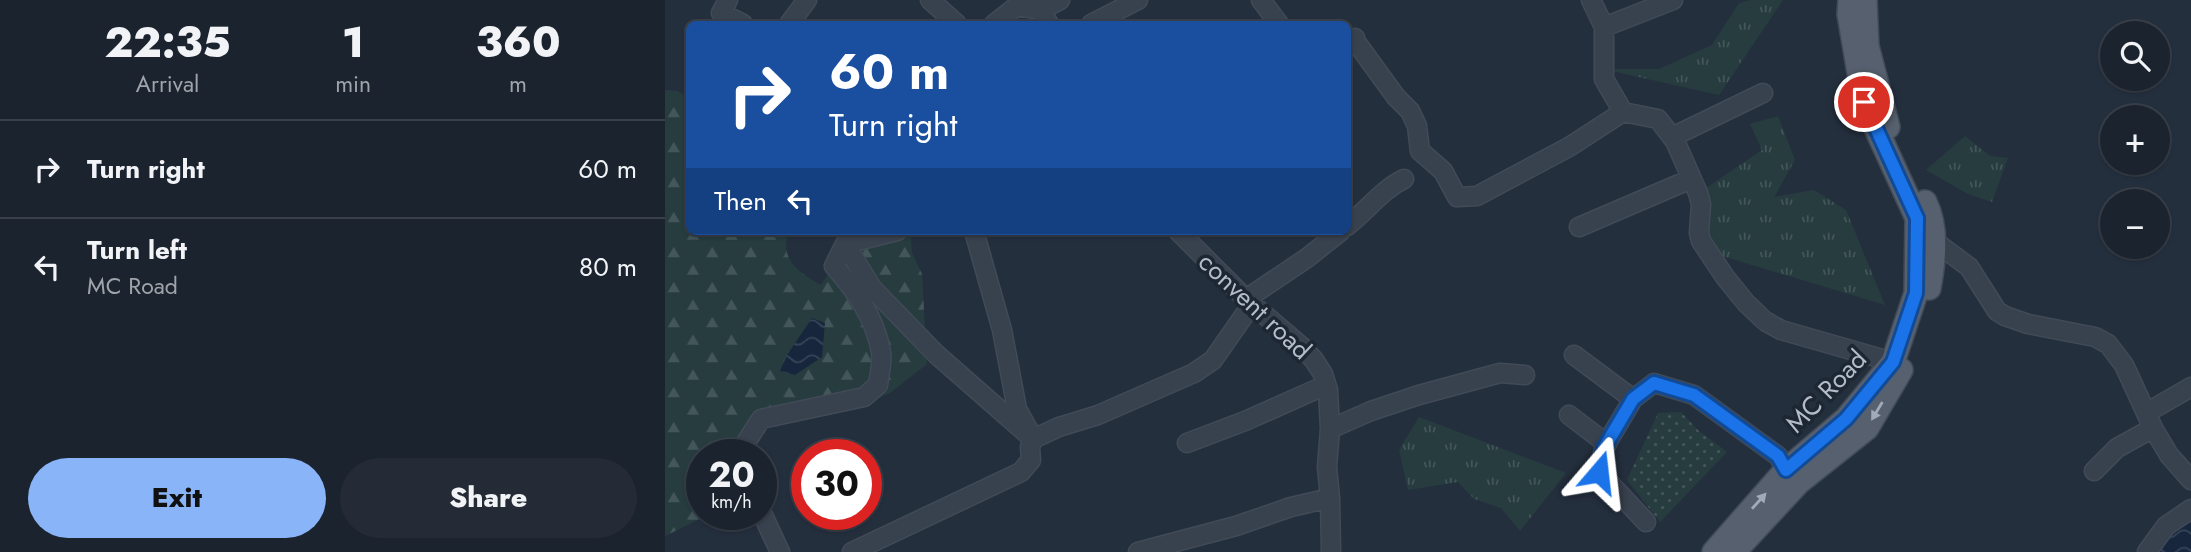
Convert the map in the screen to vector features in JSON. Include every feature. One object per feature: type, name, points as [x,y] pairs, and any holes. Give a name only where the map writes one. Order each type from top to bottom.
[{"type":"main road","name":"MC Road","points":[[1714,552],[1786,470],[1846,419],[1893,362],[1916,293],[1917,218],[1864,102],[1849,15],[1850,0]]},
{"type":"main road","name":"MC Road","points":[[1734,552],[1800,482],[1867,428],[1902,369],[1930,286],[1934,241],[1929,211],[1886,124],[1867,46],[1865,0]]},
{"type":"street","points":[[729,0],[721,13],[737,21]]},
{"type":"street","points":[[791,21],[807,0]]},
{"type":"street","points":[[930,0],[954,21]]},
{"type":"street","points":[[1001,13],[1017,6],[1045,17],[1060,0]]},
{"type":"street","points":[[1096,21],[1138,0]]},
{"type":"street","points":[[1261,0],[1277,21]]},
{"type":"street","points":[[1591,0],[1604,27],[1604,79],[1623,113]]},
{"type":"street","points":[[1604,27],[1673,0]]},
{"type":"street","points":[[1355,38],[1356,43],[1410,111],[1416,126],[1420,151],[1443,171],[1457,197],[1477,196],[1569,147],[1623,113],[1658,119],[1672,137],[1701,204],[1701,241],[1725,277],[1765,321],[1781,330],[1893,362]]},
{"type":"street","points":[[1672,137],[1763,93]]},
{"type":"street","points":[[1351,223],[1386,190],[1404,179]]},
{"type":"street","points":[[1579,227],[1691,179]]},
{"type":"street","points":[[748,439],[761,419],[865,397],[878,385],[882,354],[874,328],[853,288],[834,266],[845,244],[881,235]]},
{"type":"street","points":[[975,235],[1002,330],[1017,409],[1033,439]]},
{"type":"street","name":"convent road","points":[[1182,235],[1314,360],[1323,374],[1330,429],[1327,467],[1331,552]]},
{"type":"street","points":[[852,552],[1021,472],[1031,460],[1030,447],[1033,439],[1059,427],[1098,415],[1194,373],[1213,360],[1249,301],[1336,235]]},
{"type":"street","points":[[1934,241],[1969,267],[1997,311],[2005,316],[2028,324],[2095,337],[2108,344],[2124,365],[2149,421],[2169,455],[2191,480]]},
{"type":"street","points":[[845,244],[872,288],[890,307],[936,354],[1033,439]]},
{"type":"street","points":[[1574,355],[1633,399]]},
{"type":"street","points":[[1330,429],[1371,411],[1419,395],[1500,373],[1525,375]]},
{"type":"street","points":[[1646,522],[1599,472],[1607,444],[1633,399],[1654,383],[1694,395],[1778,456],[1786,470]]},
{"type":"street","points":[[1187,443],[1326,385]]},
{"type":"street","points":[[2094,471],[2117,448],[2191,387]]},
{"type":"street","points":[[1569,415],[1607,444]]},
{"type":"street","points":[[1138,552],[1330,498]]},
{"type":"street","points":[[2147,552],[2166,526],[2191,509]]},
{"type":"street","points":[[770,530],[780,552]]},
{"type":"green space","points":[[1751,0],[1783,0],[1719,95],[1603,69],[1659,69],[1712,45],[1739,3]]},
{"type":"green space","points":[[665,90],[677,91],[686,96],[686,235],[788,235],[787,250],[793,264],[821,285],[838,259],[859,235],[910,235],[912,253],[922,274],[927,364],[890,393],[854,407],[782,421],[740,435],[739,439],[686,439],[686,526],[665,536]]},
{"type":"green space","points":[[1778,116],[1795,160],[1774,197],[1814,190],[1846,210],[1885,305],[1722,256],[1713,240],[1695,232],[1696,195],[1762,150],[1750,124]]},
{"type":"green space","points":[[1965,136],[1990,156],[2008,158],[1992,202],[1968,194],[1926,170]]},
{"type":"green space","points":[[1681,412],[1699,431],[1727,452],[1660,522],[1627,480],[1658,413]]},
{"type":"green space","points":[[1419,417],[1566,473],[1520,531],[1501,508],[1474,499],[1458,482],[1408,490],[1399,450]]},
{"type":"water","points":[[812,318],[825,323],[822,357],[795,375],[780,371],[787,355]]},
{"type":"water","points":[[2187,517],[2191,524],[2191,552],[2140,552]]},
{"type":"route","points":[[1599,472],[1604,448],[1633,399],[1654,383],[1675,387],[1694,395],[1778,456],[1786,470],[1846,419],[1893,362],[1916,293],[1917,218],[1864,102]]}]
